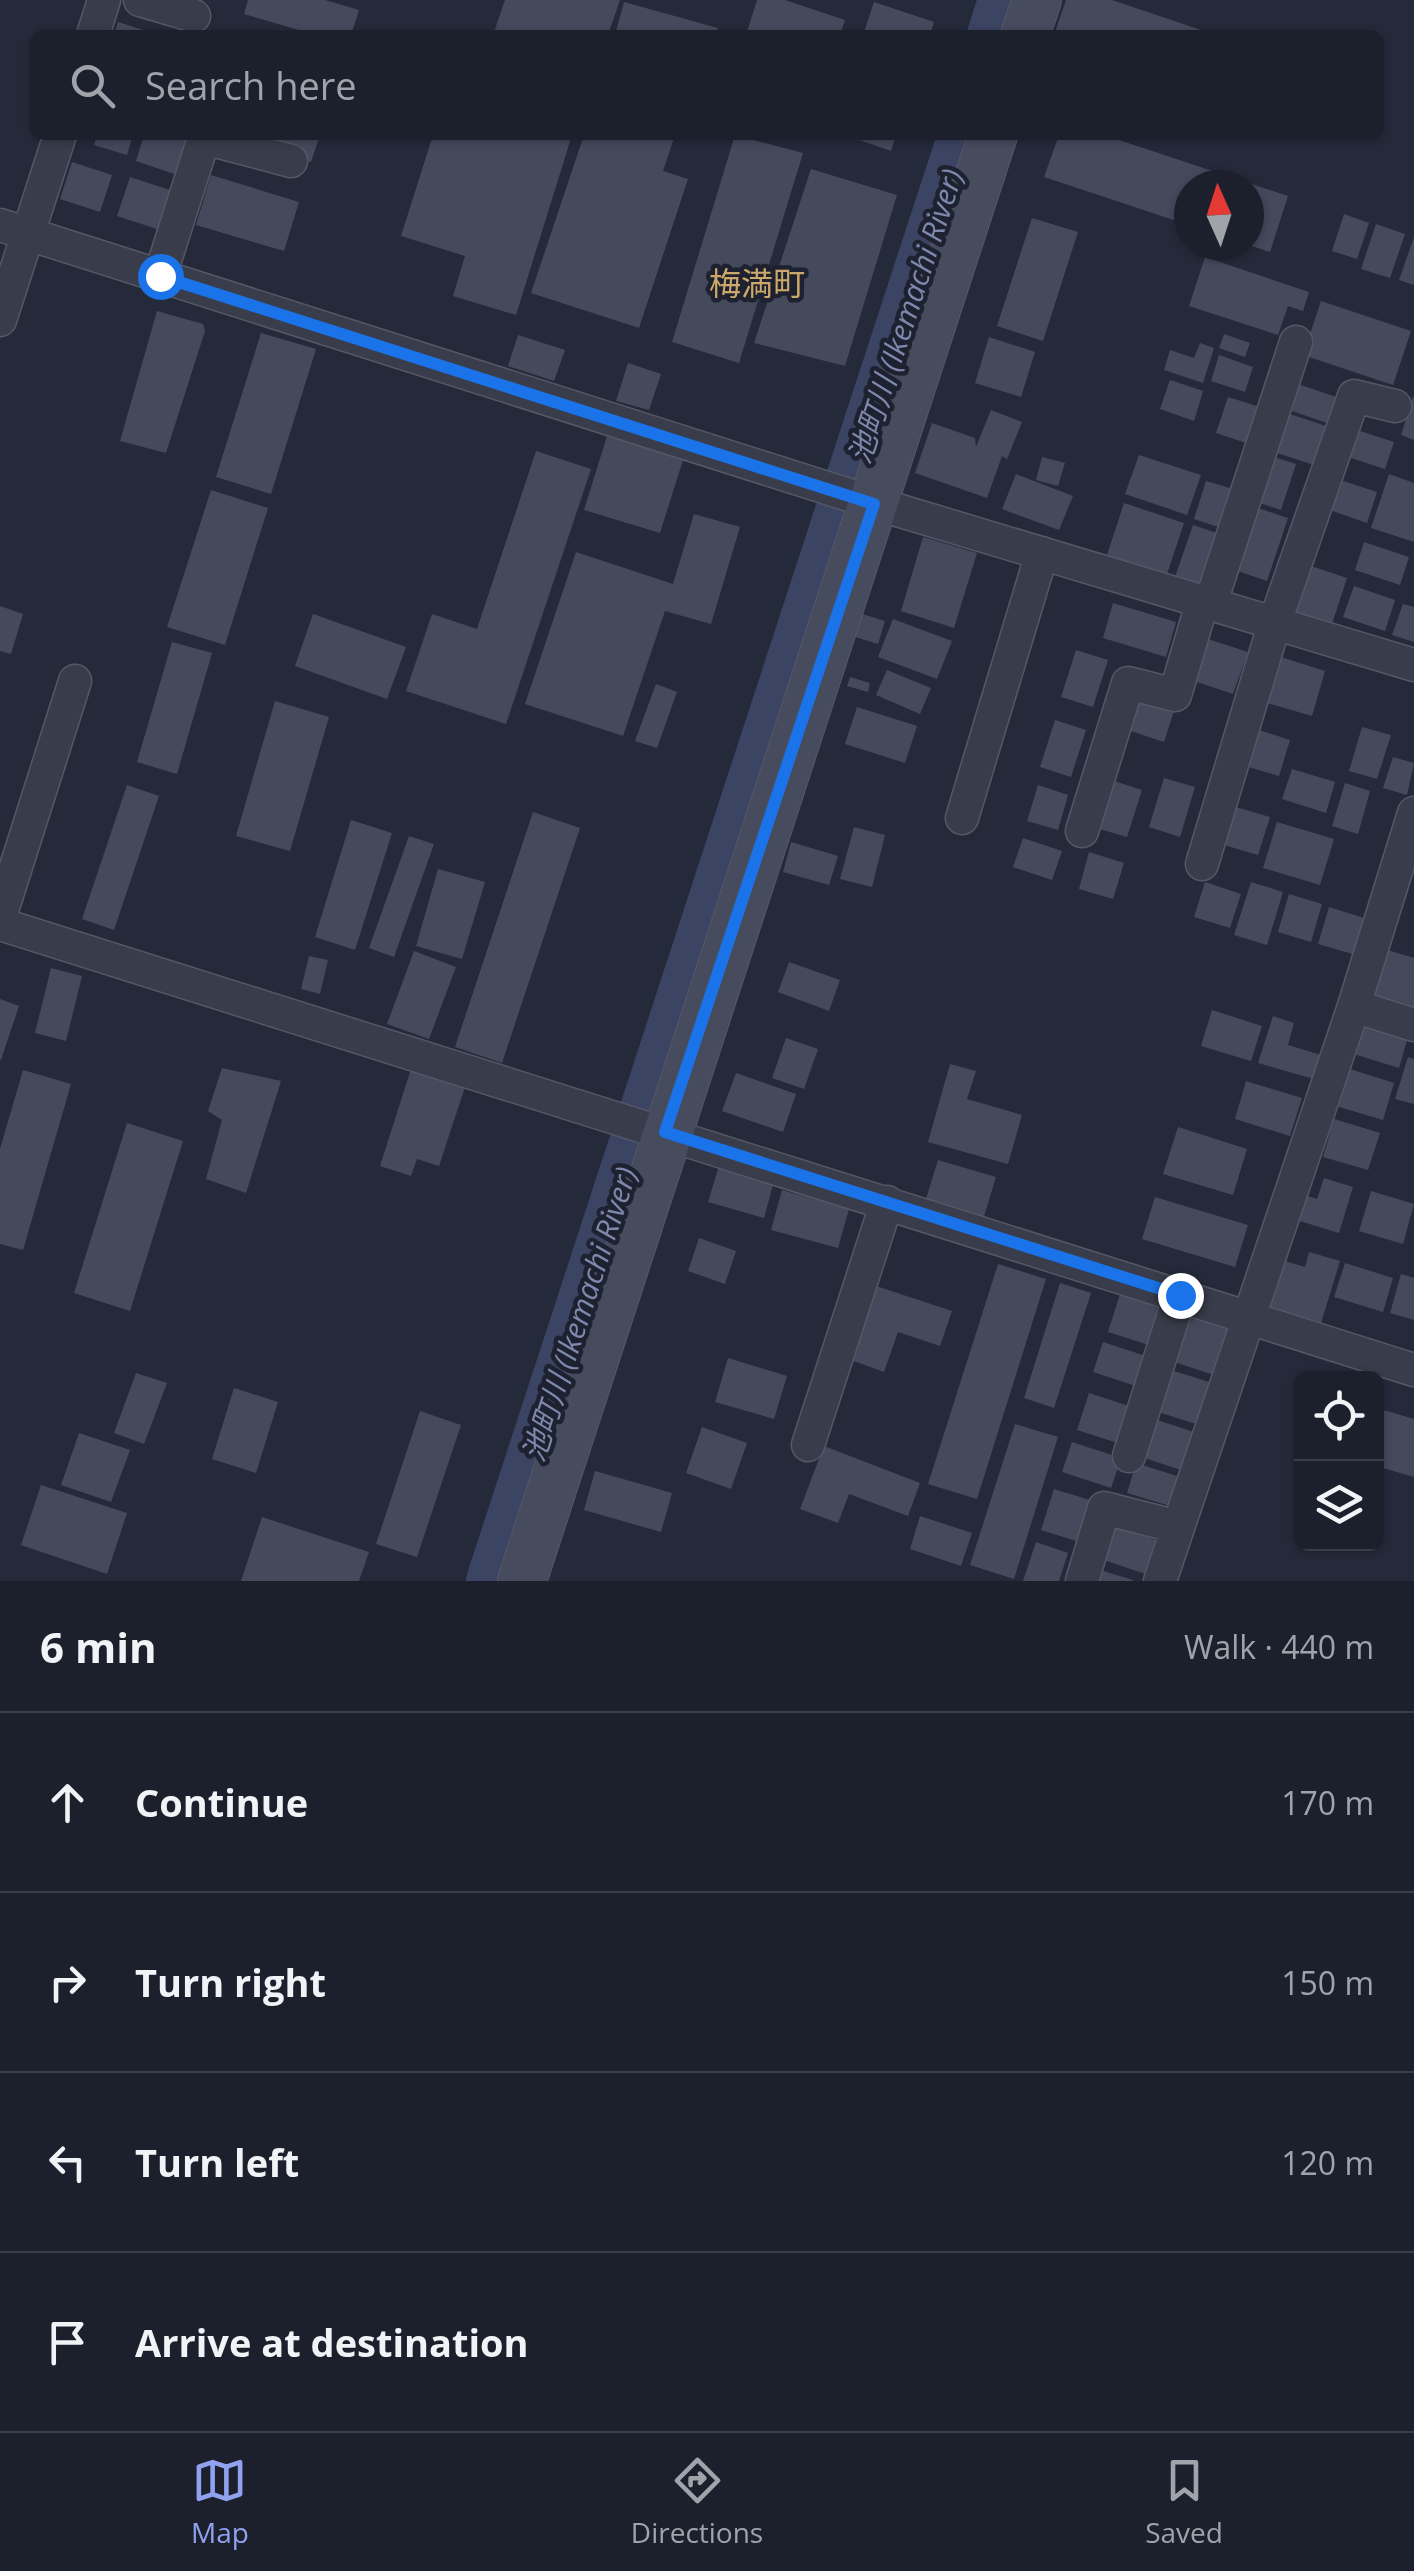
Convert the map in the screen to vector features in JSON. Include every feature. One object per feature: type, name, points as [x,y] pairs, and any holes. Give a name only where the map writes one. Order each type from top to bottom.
[{"type":"street","points":[[95,30],[104,0]]},
{"type":"street","points":[[140,0],[194,16]]},
{"type":"street","points":[[1028,30],[1037,0]]},
{"type":"street","points":[[0,320],[14,230],[58,140]]},
{"type":"street","points":[[160,276],[203,140]]},
{"type":"street","points":[[218,140],[290,161]]},
{"type":"street","points":[[522,1581],[665,1132],[991,140]]},
{"type":"street","points":[[14,230],[874,504],[1414,665]]},
{"type":"street","points":[[1082,831],[1128,683],[1175,695],[1296,342]]},
{"type":"street","points":[[1202,864],[1275,622],[1354,396],[1395,406]]},
{"type":"street","points":[[962,818],[1042,553]]},
{"type":"street","points":[[0,917],[74,681]]},
{"type":"street","points":[[1160,1581],[1354,1006],[1414,813]]},
{"type":"street","points":[[0,924],[1414,1370]]},
{"type":"street","points":[[1354,1006],[1414,1025]]},
{"type":"street","points":[[808,1445],[887,1202]]},
{"type":"street","points":[[1129,1456],[1180,1295]]},
{"type":"street","points":[[1082,1581],[1104,1508],[1178,1527]]},
{"type":"building","points":[[248,0],[325,0],[359,10],[353,30],[299,30],[244,14]]},
{"type":"building","points":[[505,0],[620,0],[610,30],[495,30]]},
{"type":"building","points":[[757,0],[785,0],[845,20],[842,30],[748,30]]},
{"type":"building","points":[[1066,0],[1112,0],[1201,30],[1056,30]]},
{"type":"building","points":[[624,2],[718,28],[717,30],[616,30]]},
{"type":"building","points":[[874,2],[934,22],[932,30],[865,30]]},
{"type":"building","points":[[118,22],[143,30],[116,30]]},
{"type":"building","points":[[96,140],[132,140],[127,155],[94,145]]},
{"type":"building","points":[[142,140],[188,140],[177,175],[136,161]]},
{"type":"building","points":[[243,140],[318,140],[311,162]]},
{"type":"building","points":[[431,140],[570,140],[516,315],[453,296],[465,256],[401,236]]},
{"type":"building","points":[[582,140],[673,140],[663,171],[688,179],[639,328],[531,293]]},
{"type":"building","points":[[733,140],[754,140],[803,153],[739,363],[672,342]]},
{"type":"building","points":[[859,140],[894,140],[891,151]]},
{"type":"building","points":[[1057,140],[1119,140],[1210,170],[1174,170],[1174,220],[1044,177]]},
{"type":"building","points":[[72,162],[112,175],[100,212],[60,199]]},
{"type":"building","points":[[811,169],[897,195],[845,366],[754,343]]},
{"type":"building","points":[[211,175],[299,202],[284,251],[196,225]]},
{"type":"building","points":[[130,177],[170,190],[157,229],[117,216]]},
{"type":"building","points":[[1264,188],[1288,196],[1270,252],[1264,250]]},
{"type":"building","points":[[1344,214],[1369,223],[1357,259],[1332,251]]},
{"type":"building","points":[[1032,218],[1078,232],[1043,341],[997,326]]},
{"type":"building","points":[[1376,224],[1405,234],[1390,278],[1361,269]]},
{"type":"building","points":[[1414,237],[1414,285],[1399,280]]},
{"type":"building","points":[[1204,260],[1309,292],[1303,311],[1288,306],[1278,335],[1189,306]]},
{"type":"building","points":[[1321,301],[1411,331],[1393,385],[1303,355]]},
{"type":"building","points":[[157,311],[203,324],[205,331],[166,453],[120,441]]},
{"type":"building","points":[[261,333],[316,349],[271,494],[216,477]]},
{"type":"building","points":[[1224,334],[1250,343],[1245,357],[1219,348]]},
{"type":"building","points":[[518,335],[565,350],[554,381],[508,366]]},
{"type":"building","points":[[989,337],[1035,352],[1021,397],[975,383]]},
{"type":"building","points":[[1200,343],[1214,348],[1203,383],[1164,370],[1170,350],[1194,358]]},
{"type":"building","points":[[1219,355],[1253,367],[1245,392],[1211,381]]},
{"type":"building","points":[[628,363],[661,374],[649,410],[616,401]]},
{"type":"building","points":[[1170,380],[1203,391],[1194,421],[1160,409]]},
{"type":"building","points":[[1292,382],[1339,398],[1330,424],[1283,408]]},
{"type":"building","points":[[1228,397],[1257,406],[1246,443],[1216,433]]},
{"type":"building","points":[[1414,397],[1414,440],[1401,435]]},
{"type":"building","points":[[991,410],[1022,422],[1007,459],[1002,456],[987,498],[915,473],[932,423],[975,438],[976,447]]},
{"type":"building","points":[[1281,411],[1326,426],[1314,465],[1268,450]]},
{"type":"building","points":[[1354,429],[1394,442],[1385,469],[1345,456]]},
{"type":"building","points":[[608,433],[684,457],[660,533],[584,510]]},
{"type":"building","points":[[536,451],[591,469],[506,724],[406,691],[432,614],[477,629]]},
{"type":"building","points":[[1139,455],[1201,475],[1187,515],[1125,494]]},
{"type":"building","points":[[1268,455],[1296,464],[1281,510],[1253,501]]},
{"type":"building","points":[[1042,457],[1065,463],[1058,486],[1036,480]]},
{"type":"building","points":[[1016,474],[1073,496],[1059,530],[1002,509]]},
{"type":"building","points":[[1389,474],[1414,483],[1414,542],[1371,528]]},
{"type":"building","points":[[1337,479],[1377,492],[1367,523],[1327,509]]},
{"type":"building","points":[[1206,481],[1240,491],[1227,530],[1194,519]]},
{"type":"building","points":[[211,490],[268,508],[225,645],[167,627]]},
{"type":"building","points":[[1124,503],[1184,523],[1167,574],[1107,555]]},
{"type":"building","points":[[1249,505],[1288,518],[1267,581],[1229,568]]},
{"type":"building","points":[[694,514],[740,527],[711,624],[665,611],[623,736],[525,704],[576,552],[673,584]]},
{"type":"building","points":[[1193,525],[1223,535],[1206,587],[1175,577]]},
{"type":"building","points":[[923,537],[977,553],[954,628],[901,611]]},
{"type":"building","points":[[1364,542],[1409,557],[1400,585],[1355,570]]},
{"type":"building","points":[[1311,566],[1347,578],[1330,630],[1294,617]]},
{"type":"building","points":[[1354,586],[1395,600],[1385,631],[1343,617]]},
{"type":"building","points":[[1113,603],[1176,622],[1166,657],[1103,638]]},
{"type":"building","points":[[1403,604],[1414,607],[1414,642],[1392,635]]},
{"type":"building","points":[[0,606],[23,614],[11,654],[0,651]]},
{"type":"building","points":[[859,613],[885,621],[878,644],[852,636]]},
{"type":"building","points":[[313,614],[406,647],[387,699],[295,666]]},
{"type":"building","points":[[893,619],[952,641],[937,679],[878,657]]},
{"type":"building","points":[[1208,639],[1248,652],[1233,694],[1194,681]]},
{"type":"building","points":[[172,642],[212,653],[177,774],[137,762]]},
{"type":"building","points":[[1076,650],[1108,660],[1093,707],[1061,697]]},
{"type":"building","points":[[1281,657],[1325,671],[1312,716],[1267,703]]},
{"type":"building","points":[[887,670],[931,688],[920,714],[876,695]]},
{"type":"building","points":[[850,677],[870,683],[868,692],[847,686]]},
{"type":"building","points":[[656,684],[677,692],[657,748],[635,741]]},
{"type":"building","points":[[1139,696],[1175,708],[1164,742],[1128,730]]},
{"type":"building","points":[[275,701],[329,717],[290,851],[236,836]]},
{"type":"building","points":[[857,707],[917,726],[905,763],[845,744]]},
{"type":"building","points":[[1055,720],[1086,730],[1071,777],[1040,767]]},
{"type":"building","points":[[1362,727],[1391,735],[1377,779],[1349,771]]},
{"type":"building","points":[[1253,728],[1290,740],[1279,776],[1242,765]]},
{"type":"building","points":[[1393,757],[1414,763],[1407,795],[1383,788]]},
{"type":"building","points":[[1292,769],[1335,782],[1326,813],[1282,799]]},
{"type":"building","points":[[1164,778],[1195,787],[1180,837],[1149,827]]},
{"type":"building","points":[[1111,780],[1142,790],[1127,837],[1096,828]]},
{"type":"building","points":[[1345,783],[1370,791],[1358,834],[1332,826]]},
{"type":"building","points":[[127,785],[159,796],[114,930],[82,919]]},
{"type":"building","points":[[1038,785],[1068,795],[1058,830],[1027,821]]},
{"type":"building","points":[[1236,807],[1270,817],[1258,855],[1224,845]]},
{"type":"building","points":[[533,812],[580,828],[502,1063],[455,1047]]},
{"type":"building","points":[[351,820],[392,833],[355,950],[315,937]]},
{"type":"building","points":[[1277,822],[1334,839],[1320,885],[1263,868]]},
{"type":"building","points":[[854,827],[885,835],[872,887],[840,879]]},
{"type":"building","points":[[409,836],[434,844],[394,957],[369,948]]},
{"type":"building","points":[[1023,838],[1062,851],[1052,880],[1013,867]]},
{"type":"building","points":[[791,842],[838,856],[829,885],[783,872]]},
{"type":"building","points":[[1089,852],[1124,863],[1113,899],[1079,889]]},
{"type":"building","points":[[438,869],[485,882],[462,959],[416,946]]},
{"type":"building","points":[[1205,882],[1241,894],[1230,928],[1194,917]]},
{"type":"building","points":[[1251,882],[1283,892],[1267,945],[1234,935]]},
{"type":"building","points":[[1289,894],[1322,904],[1311,942],[1278,932]]},
{"type":"building","points":[[1329,907],[1367,919],[1356,955],[1318,944]]},
{"type":"building","points":[[1381,948],[1414,958],[1414,1007],[1368,993]]},
{"type":"building","points":[[414,951],[456,967],[429,1039],[387,1024]]},
{"type":"building","points":[[309,956],[328,960],[320,994],[301,989]]},
{"type":"building","points":[[789,962],[840,980],[829,1011],[778,992]]},
{"type":"building","points":[[51,968],[82,976],[66,1041],[35,1033]]},
{"type":"building","points":[[0,999],[19,1006],[1,1060],[0,1060]]},
{"type":"building","points":[[1212,1010],[1262,1026],[1251,1061],[1201,1046]]},
{"type":"building","points":[[1273,1016],[1294,1023],[1288,1045],[1321,1055],[1314,1079],[1258,1063]]},
{"type":"building","points":[[1355,1017],[1409,1033],[1399,1068],[1344,1051]]},
{"type":"building","points":[[786,1038],[818,1049],[804,1089],[772,1078]]},
{"type":"building","points":[[1408,1057],[1414,1059],[1414,1104],[1395,1099]]},
{"type":"building","points":[[950,1064],[976,1071],[967,1099],[1022,1115],[1008,1164],[928,1142]]},
{"type":"building","points":[[222,1068],[281,1081],[246,1193],[206,1179],[222,1120],[208,1111]]},
{"type":"building","points":[[1347,1068],[1394,1083],[1383,1120],[1336,1106]]},
{"type":"building","points":[[411,1069],[465,1087],[439,1166],[417,1159],[411,1176],[380,1166]]},
{"type":"building","points":[[23,1070],[71,1084],[23,1250],[0,1244],[0,1149]]},
{"type":"building","points":[[736,1073],[796,1094],[783,1132],[722,1111]]},
{"type":"building","points":[[1246,1081],[1302,1098],[1290,1136],[1235,1119]]},
{"type":"building","points":[[1334,1119],[1380,1133],[1368,1170],[1323,1157]]},
{"type":"building","points":[[127,1123],[183,1141],[130,1311],[74,1293]]},
{"type":"building","points":[[1178,1127],[1247,1149],[1233,1195],[1163,1174]]},
{"type":"building","points":[[938,1160],[996,1177],[983,1220],[925,1202]]},
{"type":"building","points":[[719,1166],[774,1181],[764,1218],[708,1202]]},
{"type":"building","points":[[1324,1178],[1353,1187],[1339,1233],[1293,1219],[1301,1194],[1317,1199]]},
{"type":"building","points":[[782,1190],[849,1209],[838,1248],[771,1230]]},
{"type":"building","points":[[1371,1191],[1414,1204],[1403,1244],[1359,1231]]},
{"type":"building","points":[[1155,1197],[1248,1225],[1235,1267],[1142,1239]]},
{"type":"building","points":[[699,1238],[736,1251],[725,1284],[688,1271]]},
{"type":"building","points":[[1309,1252],[1340,1261],[1321,1323],[1261,1305],[1275,1258],[1305,1267]]},
{"type":"building","points":[[1345,1263],[1393,1278],[1383,1312],[1334,1297]]},
{"type":"building","points":[[998,1264],[1046,1279],[977,1499],[928,1484]]},
{"type":"building","points":[[1401,1274],[1414,1278],[1414,1320],[1390,1313]]},
{"type":"building","points":[[1060,1283],[1091,1293],[1054,1408],[1024,1398]]},
{"type":"building","points":[[876,1286],[952,1311],[940,1346],[898,1332],[884,1372],[851,1360]]},
{"type":"building","points":[[1121,1291],[1166,1306],[1152,1346],[1108,1332]]},
{"type":"building","points":[[1186,1314],[1229,1328],[1214,1375],[1171,1361]]},
{"type":"building","points":[[1103,1342],[1149,1357],[1139,1387],[1093,1372]]},
{"type":"building","points":[[728,1358],[787,1376],[774,1419],[715,1402]]},
{"type":"building","points":[[1168,1369],[1209,1382],[1196,1424],[1155,1411]]},
{"type":"building","points":[[136,1373],[167,1383],[144,1444],[114,1433]]},
{"type":"building","points":[[234,1388],[278,1402],[256,1473],[212,1459]]},
{"type":"building","points":[[1089,1393],[1135,1408],[1124,1445],[1077,1430]]},
{"type":"building","points":[[1384,1410],[1414,1419],[1414,1477],[1384,1468]]},
{"type":"building","points":[[420,1411],[461,1425],[417,1557],[376,1544]]},
{"type":"building","points":[[1151,1418],[1194,1432],[1181,1470],[1138,1456]]},
{"type":"building","points":[[1015,1424],[1058,1437],[1014,1579],[970,1565]]},
{"type":"building","points":[[702,1427],[747,1443],[731,1489],[686,1473]]},
{"type":"building","points":[[79,1433],[130,1450],[111,1502],[61,1485]]},
{"type":"building","points":[[1072,1442],[1121,1458],[1111,1488],[1062,1472]]},
{"type":"building","points":[[824,1446],[920,1483],[908,1516],[849,1494],[838,1523],[800,1509]]},
{"type":"building","points":[[1136,1463],[1180,1477],[1170,1506],[1127,1493]]},
{"type":"building","points":[[595,1471],[672,1493],[661,1532],[584,1510]]},
{"type":"building","points":[[41,1485],[127,1513],[107,1574],[21,1545]]},
{"type":"building","points":[[1054,1489],[1090,1500],[1076,1541],[1041,1530]]},
{"type":"building","points":[[920,1516],[972,1533],[961,1566],[910,1549]]},
{"type":"building","points":[[262,1517],[369,1552],[359,1581],[241,1581]]},
{"type":"building","points":[[1112,1526],[1159,1541],[1148,1575],[1101,1559]]},
{"type":"building","points":[[1036,1542],[1068,1553],[1059,1581],[1023,1581]]},
{"type":"building","points":[[1100,1570],[1133,1580],[1133,1581],[1096,1581]]},
{"type":"waterway","name":"池町川 (Ikemachi River)","points":[[995,30],[1004,0]]},
{"type":"waterway","name":"池町川 (Ikemachi River)","points":[[492,1581],[962,140]]},
{"type":"district","name":"梅満町","points":[[757,282]]},
{"type":"route","points":[[160,276],[874,504],[665,1132],[1180,1295]]}]
